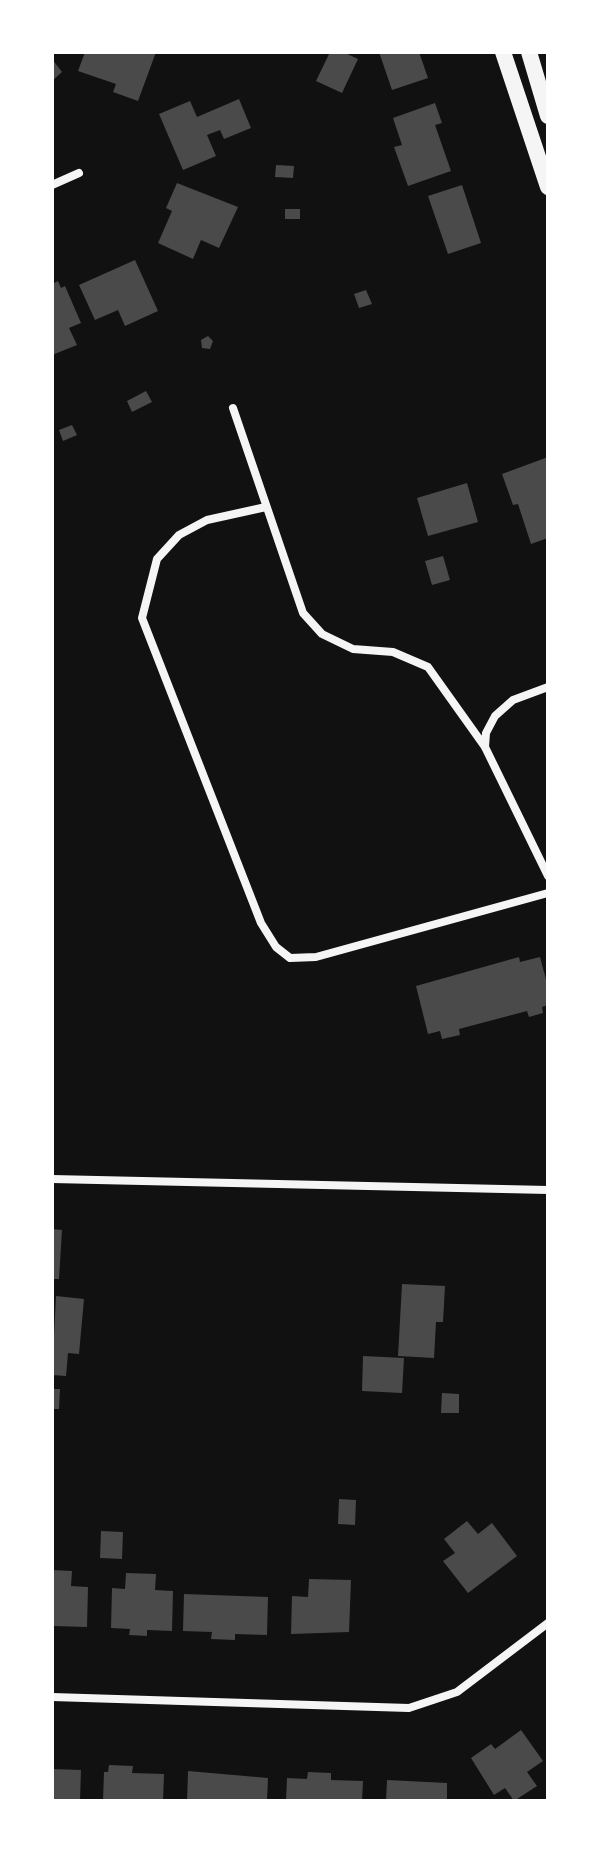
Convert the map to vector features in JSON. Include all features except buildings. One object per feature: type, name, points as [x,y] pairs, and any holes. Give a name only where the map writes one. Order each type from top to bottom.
[{"type":"main road","points":[[503,52],[548,187]]},
{"type":"main road","points":[[529,52],[548,116]]},
{"type":"street","points":[[52,185],[79,173]]},
{"type":"street","points":[[233,408],[303,613],[322,634],[353,649],[393,652],[428,667],[485,747],[548,876]]},
{"type":"street","points":[[266,507],[207,520],[179,535],[157,559],[142,618],[261,923],[276,947],[290,958],[316,957],[548,893]]},
{"type":"street","points":[[485,747],[486,733],[495,716],[513,700],[548,687]]},
{"type":"street","points":[[52,1179],[548,1190]]},
{"type":"street","points":[[52,1697],[409,1708],[457,1692],[548,1623]]}]
